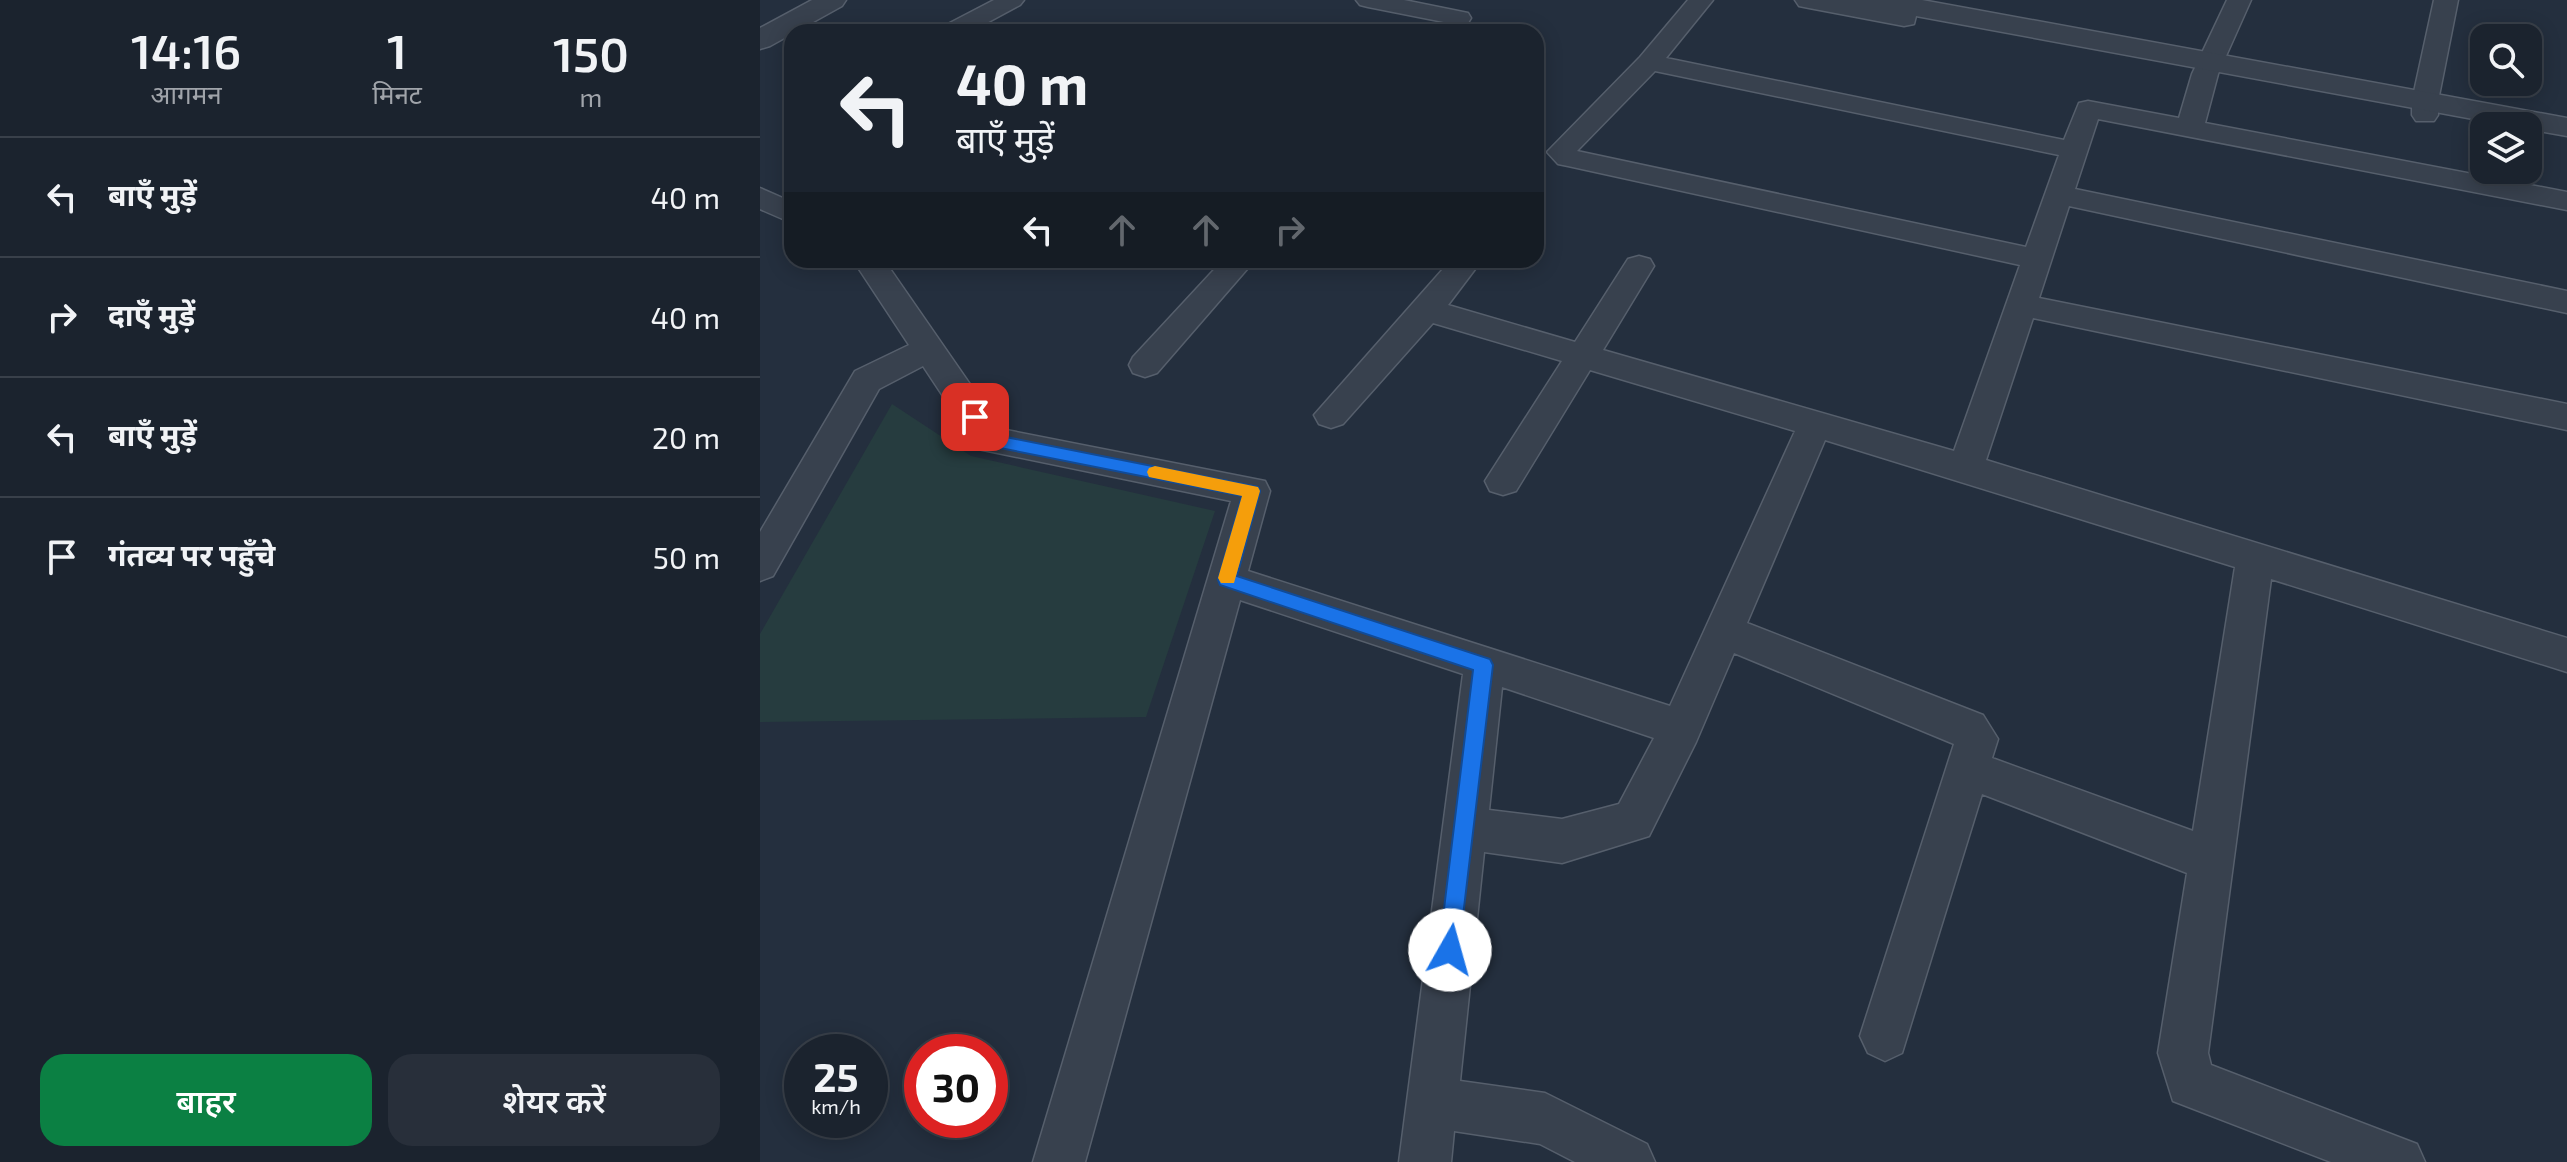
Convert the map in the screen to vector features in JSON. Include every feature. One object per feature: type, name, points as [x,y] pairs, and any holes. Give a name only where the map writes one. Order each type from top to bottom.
[{"type":"street","points":[[760,16],[790,0]]},
{"type":"street","points":[[789,24],[832,0]]},
{"type":"street","points":[[969,24],[1012,0]]},
{"type":"street","points":[[1368,0],[1450,24]]},
{"type":"street","points":[[1454,24],[1476,0]]},
{"type":"street","points":[[1701,0],[1649,62],[1561,152],[1568,158],[2037,259]]},
{"type":"street","points":[[1809,0],[1897,5],[2425,108],[2567,127]]},
{"type":"street","points":[[2190,128],[2208,68],[2239,0]]},
{"type":"street","points":[[2425,108],[2446,0]]},
{"type":"street","points":[[760,40],[784,27]]},
{"type":"street","points":[[1649,62],[2074,150]]},
{"type":"street","points":[[2425,108],[2470,122]]},
{"type":"street","points":[[1966,468],[2088,109],[2567,201]]},
{"type":"street","points":[[2542,137],[2567,142]]},
{"type":"street","points":[[2059,195],[2567,302]]},
{"type":"street","points":[[760,197],[784,210]]},
{"type":"street","points":[[1503,481],[1639,266]]},
{"type":"street","points":[[873,268],[990,440],[1252,491],[1059,1162]]},
{"type":"street","points":[[1145,365],[1233,268]]},
{"type":"street","points":[[1331,415],[1427,310],[1461,268]]},
{"type":"street","points":[[2022,305],[2567,417]]},
{"type":"street","points":[[1427,310],[1966,468],[2567,655]]},
{"type":"street","points":[[760,565],[867,380],[929,349]]},
{"type":"street","points":[[1464,828],[1562,841],[1633,821],[1681,728],[1815,424]]},
{"type":"street","points":[[2255,558],[2183,1053],[2191,1083],[2399,1162]]},
{"type":"street","points":[[1227,580],[1681,728]]},
{"type":"street","points":[[1723,631],[1968,729],[1977,739],[1885,1036]]},
{"type":"street","points":[[1425,1162],[1484,665]]},
{"type":"street","points":[[1969,769],[2211,860]]},
{"type":"street","points":[[1432,1102],[1545,1119],[1629,1162]]},
{"type":"green space","points":[[892,404],[971,456],[1215,511],[1146,717],[760,722],[760,634]]},
{"type":"slow traffic","points":[[1155,472],[1252,491],[1227,578]]},
{"type":"route","points":[[975,417],[990,440],[1252,491],[1227,580],[1484,665],[1450,950]]}]
